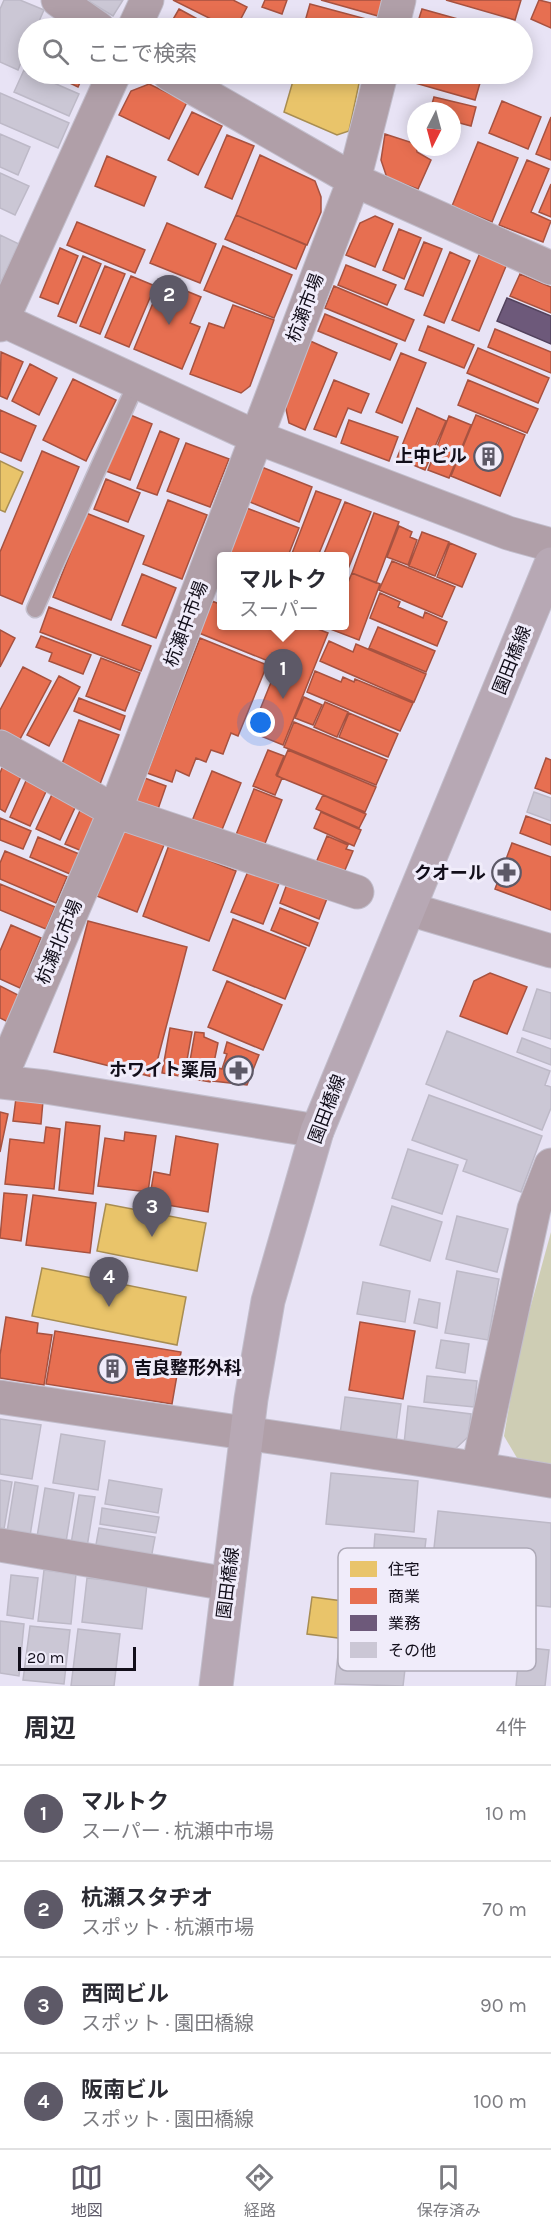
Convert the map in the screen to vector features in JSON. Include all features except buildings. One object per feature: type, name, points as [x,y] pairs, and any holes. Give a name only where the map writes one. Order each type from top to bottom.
[{"type":"street","points":[[58,0],[84,18]]},
{"type":"street","points":[[139,18],[147,0]]},
{"type":"street","points":[[394,18],[399,0]]},
{"type":"street","points":[[109,84],[1,321],[256,437],[508,533],[551,545]]},
{"type":"street","points":[[187,84],[354,180],[551,268]]},
{"type":"street","name":"杭瀬市場","points":[[256,437],[354,180],[378,84]]},
{"type":"street","name":"杭瀬中市場","points":[[115,811],[256,437]]},
{"type":"street","name":"園田橋線","points":[[216,1686],[247,1434],[268,1301],[317,1131],[551,564]]},
{"type":"street","points":[[0,747],[115,811],[357,892]]},
{"type":"street","name":"杭瀬北市場","points":[[0,1071],[7,1063],[115,811]]},
{"type":"street","points":[[410,909],[551,951]]},
{"type":"street","points":[[0,1082],[45,1087],[317,1131]]},
{"type":"street","points":[[478,1468],[534,1209],[551,1165]]},
{"type":"street","points":[[0,1397],[478,1468],[551,1481]]},
{"type":"street","points":[[0,1545],[228,1584]]},
{"type":"lane","points":[[35,609],[136,382]]},
{"type":"green space","points":[[551,1232],[551,1464],[517,1458],[504,1436],[519,1349]]},
{"type":"place","name":"杭瀬スタヂオ","points":[[169,325]]},
{"type":"place","name":"上中ビル","points":[[488,456]]},
{"type":"place","name":"マルトク","points":[[283,699]]},
{"type":"place","name":"クオール","points":[[507,873]]},
{"type":"place","name":"ホワイト薬局","points":[[238,1070]]},
{"type":"place","name":"西岡ビル","points":[[152,1237]]},
{"type":"place","name":"阪南ビル","points":[[109,1307]]},
{"type":"place","name":"吉良整形外科","points":[[113,1368]]}]
